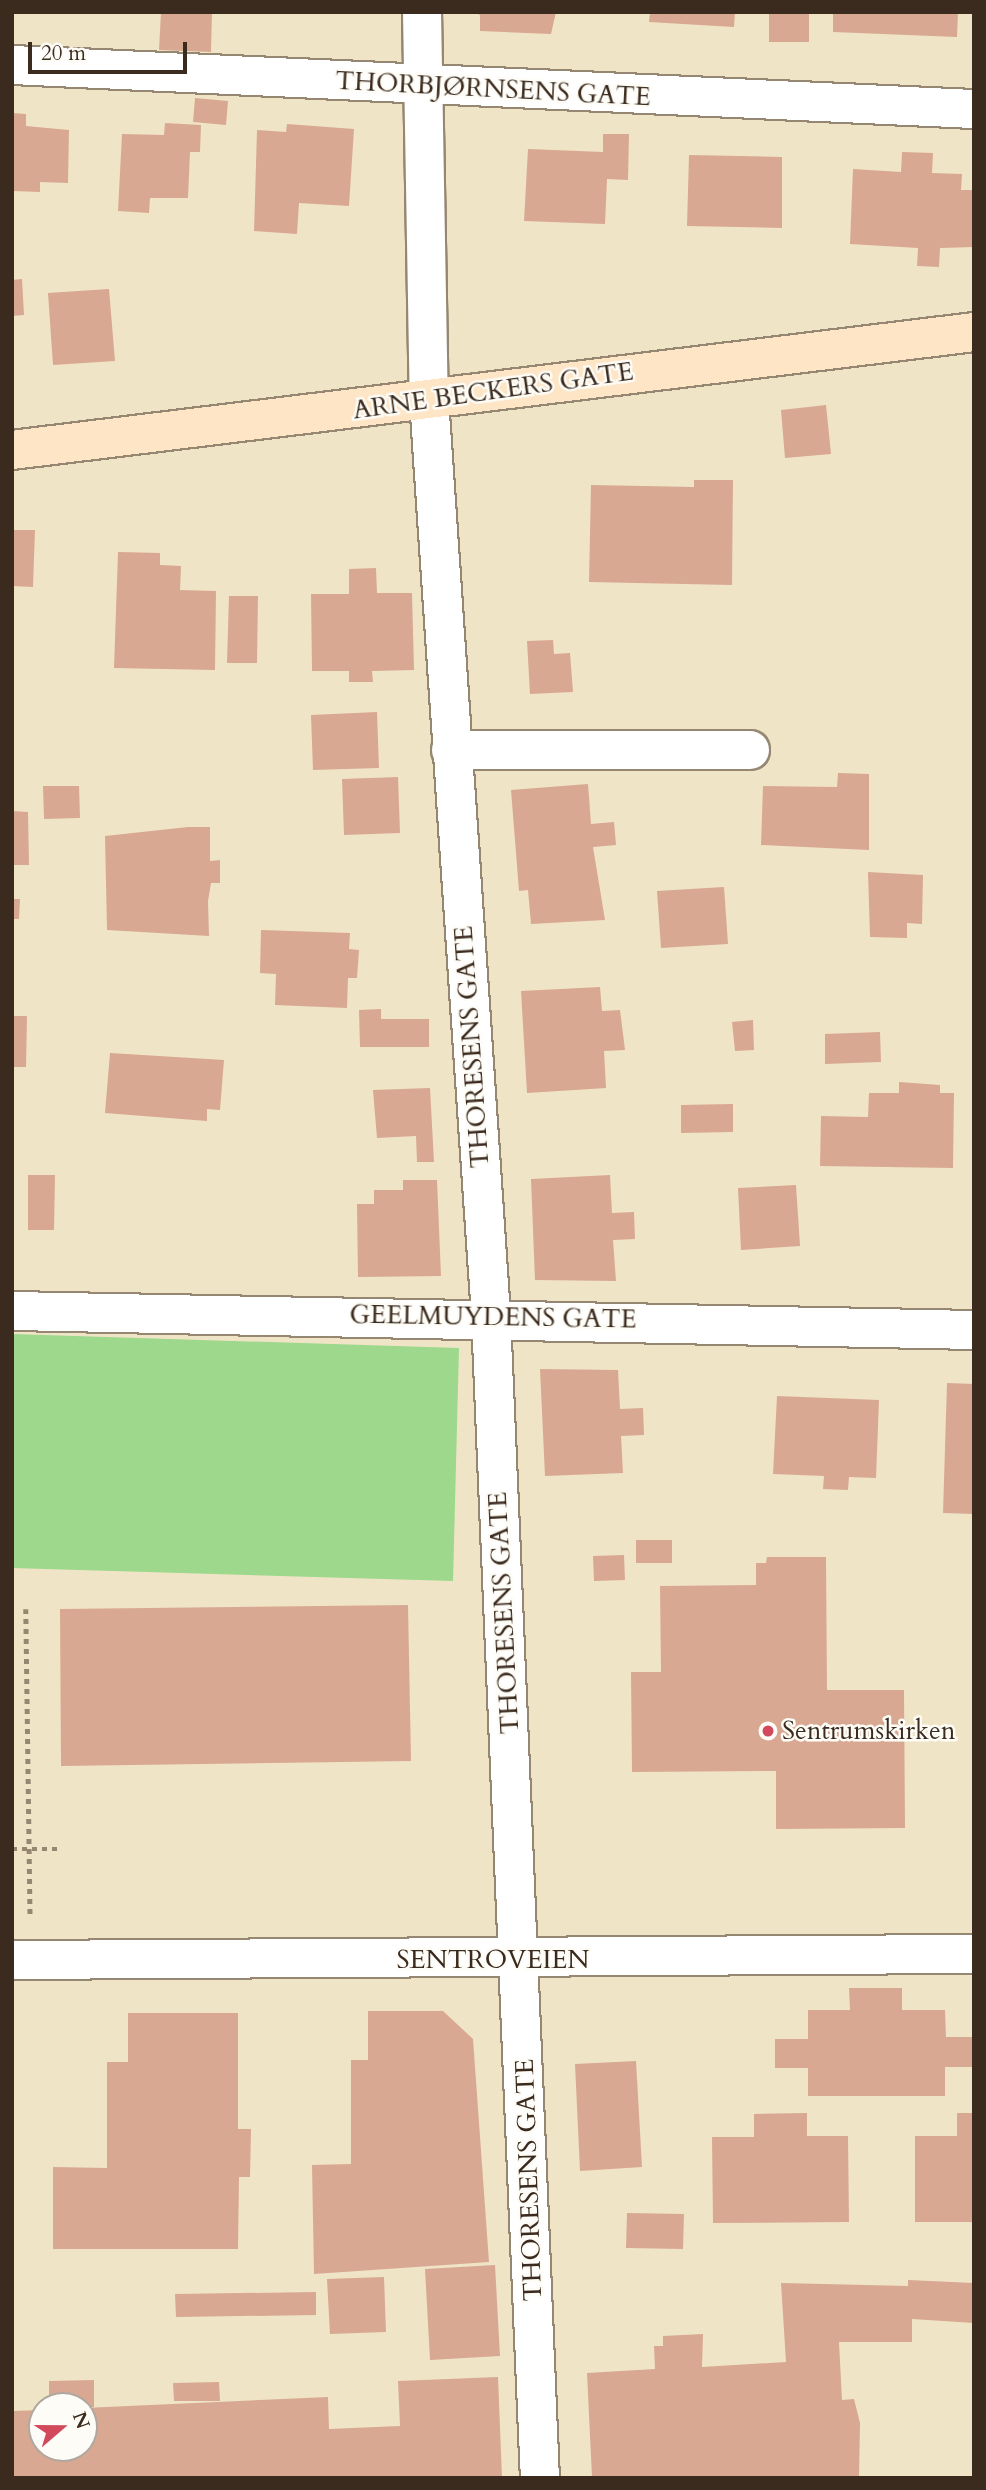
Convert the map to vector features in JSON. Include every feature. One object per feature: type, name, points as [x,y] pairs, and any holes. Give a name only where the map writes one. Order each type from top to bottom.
[{"type":"main road","name":"ARNE BECKERS GATE","points":[[12,450],[974,332]]},
{"type":"street","name":"THORESENS GATE","points":[[422,12],[429,399],[491,1316],[540,2478]]},
{"type":"street","name":"THORBJØRNSENS GATE","points":[[12,65],[424,87],[974,109]]},
{"type":"street","points":[[452,750],[750,750]]},
{"type":"street","name":"GEELMUYDENS GATE","points":[[12,1311],[491,1316],[974,1330]]},
{"type":"street","name":"SENTROVEIEN","points":[[21,1960],[520,1961],[974,1954]]},
{"type":"path","points":[[21,1960],[29,1849],[26,1609]]},
{"type":"path","points":[[12,1849],[62,1849]]},
{"type":"green space","points":[[12,1334],[459,1348],[453,1581],[12,1568]]},
{"type":"building","points":[[161,12],[212,12],[211,52],[159,50]]},
{"type":"building","points":[[475,12],[556,12],[551,34],[480,31],[480,15]]},
{"type":"building","points":[[650,12],[735,12],[734,27],[649,22]]},
{"type":"building","points":[[769,12],[809,12],[809,42],[769,42]]},
{"type":"building","points":[[833,12],[958,12],[957,37],[833,32]]},
{"type":"building","points":[[195,98],[228,101],[226,125],[193,122]]},
{"type":"building","points":[[12,113],[26,114],[26,126],[69,130],[68,183],[40,182],[40,192],[12,191]]},
{"type":"building","points":[[165,123],[201,125],[200,152],[190,152],[188,198],[150,198],[149,213],[118,211],[122,134],[164,135]]},
{"type":"building","points":[[287,124],[354,129],[349,206],[299,203],[297,234],[254,231],[257,130],[286,132]]},
{"type":"building","points":[[603,134],[629,134],[628,180],[607,179],[605,224],[524,221],[528,149],[603,152]]},
{"type":"building","points":[[902,152],[933,153],[932,173],[962,174],[961,190],[974,190],[974,247],[940,248],[939,267],[917,266],[918,248],[850,244],[853,169],[901,172]]},
{"type":"building","points":[[689,155],[782,157],[782,228],[687,226]]},
{"type":"building","points":[[22,279],[24,315],[12,316],[12,280]]},
{"type":"building","points":[[109,289],[115,361],[53,365],[48,293]]},
{"type":"building","points":[[826,405],[831,454],[785,458],[781,410]]},
{"type":"building","points":[[694,480],[733,480],[732,585],[589,582],[591,485],[694,487]]},
{"type":"building","points":[[12,530],[35,530],[33,587],[12,586]]},
{"type":"building","points":[[118,552],[160,553],[160,565],[181,566],[180,590],[216,591],[215,670],[114,668]]},
{"type":"building","points":[[376,568],[377,593],[412,593],[414,670],[372,671],[373,682],[349,682],[349,671],[312,671],[311,594],[349,594],[349,569]]},
{"type":"building","points":[[229,596],[258,596],[257,663],[227,663]]},
{"type":"building","points":[[553,640],[554,654],[570,653],[573,692],[530,694],[527,641]]},
{"type":"building","points":[[377,712],[379,768],[313,770],[311,715]]},
{"type":"building","points":[[838,773],[869,774],[869,850],[761,845],[763,786],[837,787]]},
{"type":"building","points":[[398,777],[400,833],[344,835],[342,779]]},
{"type":"building","points":[[588,784],[591,824],[614,822],[616,845],[593,847],[605,920],[531,924],[528,890],[519,891],[511,790]]},
{"type":"building","points":[[43,786],[79,786],[80,818],[44,819]]},
{"type":"building","points":[[12,811],[28,812],[29,865],[12,865]]},
{"type":"building","points":[[210,827],[210,861],[220,860],[220,883],[211,883],[208,901],[209,936],[107,930],[105,836]]},
{"type":"building","points":[[868,872],[923,875],[922,924],[907,923],[907,938],[870,937]]},
{"type":"building","points":[[724,887],[728,944],[661,948],[657,891]]},
{"type":"building","points":[[12,899],[20,899],[19,919],[12,919]]},
{"type":"building","points":[[261,930],[350,933],[349,949],[359,950],[357,978],[348,978],[347,1008],[275,1005],[276,974],[260,973]]},
{"type":"building","points":[[600,987],[602,1011],[620,1010],[625,1050],[604,1051],[606,1088],[527,1093],[521,991]]},
{"type":"building","points":[[381,1009],[381,1019],[429,1019],[429,1047],[360,1047],[359,1010]]},
{"type":"building","points":[[12,1016],[27,1016],[26,1067],[12,1067]]},
{"type":"building","points":[[753,1020],[754,1050],[735,1051],[732,1022]]},
{"type":"building","points":[[880,1032],[881,1062],[825,1064],[825,1034]]},
{"type":"building","points":[[110,1053],[224,1060],[220,1110],[207,1109],[207,1121],[105,1113]]},
{"type":"building","points":[[899,1082],[940,1085],[940,1093],[954,1093],[953,1168],[820,1166],[821,1116],[868,1117],[869,1093],[899,1093]]},
{"type":"building","points":[[430,1088],[434,1162],[417,1162],[416,1136],[377,1138],[373,1090]]},
{"type":"building","points":[[733,1104],[733,1132],[681,1133],[681,1105]]},
{"type":"building","points":[[28,1175],[55,1175],[54,1230],[28,1230]]},
{"type":"building","points":[[610,1175],[612,1213],[634,1212],[635,1239],[613,1240],[616,1281],[535,1280],[531,1179]]},
{"type":"building","points":[[403,1180],[437,1180],[441,1276],[358,1277],[357,1204],[374,1204],[374,1190],[403,1190]]},
{"type":"building","points":[[796,1185],[800,1246],[741,1250],[738,1188]]},
{"type":"building","points":[[540,1369],[618,1370],[620,1409],[643,1408],[644,1435],[621,1436],[623,1473],[545,1476]]},
{"type":"building","points":[[947,1383],[974,1384],[974,1514],[943,1513]]},
{"type":"building","points":[[777,1396],[879,1400],[876,1478],[849,1477],[848,1490],[823,1489],[824,1476],[773,1474]]},
{"type":"building","points":[[636,1540],[672,1540],[672,1563],[636,1563]]},
{"type":"building","points":[[624,1555],[625,1580],[594,1581],[593,1556]]},
{"type":"building","name":"Sentrumskirken","points":[[767,1557],[826,1557],[827,1690],[904,1690],[905,1828],[776,1829],[776,1771],[632,1772],[631,1672],[661,1672],[660,1586],[756,1585],[756,1563],[766,1563]]},
{"type":"building","points":[[408,1605],[411,1761],[61,1766],[60,1609]]},
{"type":"building","points":[[849,1988],[902,1988],[902,2010],[945,2010],[946,2037],[974,2037],[974,2067],[945,2067],[945,2096],[808,2096],[808,2068],[775,2068],[775,2039],[808,2039],[808,2010],[850,2010]]},
{"type":"building","points":[[368,2011],[443,2011],[473,2039],[489,2262],[314,2274],[312,2165],[351,2164],[351,2060],[368,2060]]},
{"type":"building","points":[[128,2013],[238,2013],[238,2129],[251,2129],[250,2177],[239,2177],[238,2249],[53,2249],[53,2167],[107,2168],[107,2062],[128,2062]]},
{"type":"building","points":[[636,2061],[642,2167],[580,2171],[575,2064]]},
{"type":"building","points":[[807,2113],[807,2136],[848,2136],[849,2222],[713,2223],[712,2137],[754,2137],[754,2114]]},
{"type":"building","points":[[957,2113],[974,2113],[974,2222],[915,2222],[915,2136],[957,2136]]},
{"type":"building","points":[[627,2213],[684,2214],[683,2249],[626,2248]]},
{"type":"building","points":[[495,2265],[500,2356],[430,2360],[425,2269]]},
{"type":"building","points":[[384,2277],[386,2332],[330,2334],[327,2279]]},
{"type":"building","points":[[908,2280],[974,2283],[974,2323],[912,2319],[912,2342],[839,2342],[842,2400],[854,2399],[860,2423],[859,2478],[592,2478],[587,2373],[655,2369],[654,2346],[663,2346],[663,2336],[703,2334],[702,2367],[786,2362],[781,2283],[908,2286]]},
{"type":"building","points":[[316,2292],[316,2315],[176,2317],[175,2294]]},
{"type":"building","points":[[498,2377],[502,2478],[12,2478],[12,2411],[28,2410],[28,2462],[98,2462],[98,2407],[328,2397],[329,2429],[400,2426],[398,2381]]},
{"type":"building","points":[[94,2380],[94,2392],[49,2392],[49,2381]]},
{"type":"building","points":[[219,2382],[220,2401],[174,2401],[173,2383]]},
{"type":"place","name":"Sentrumskirken","points":[[768,1731]]}]
